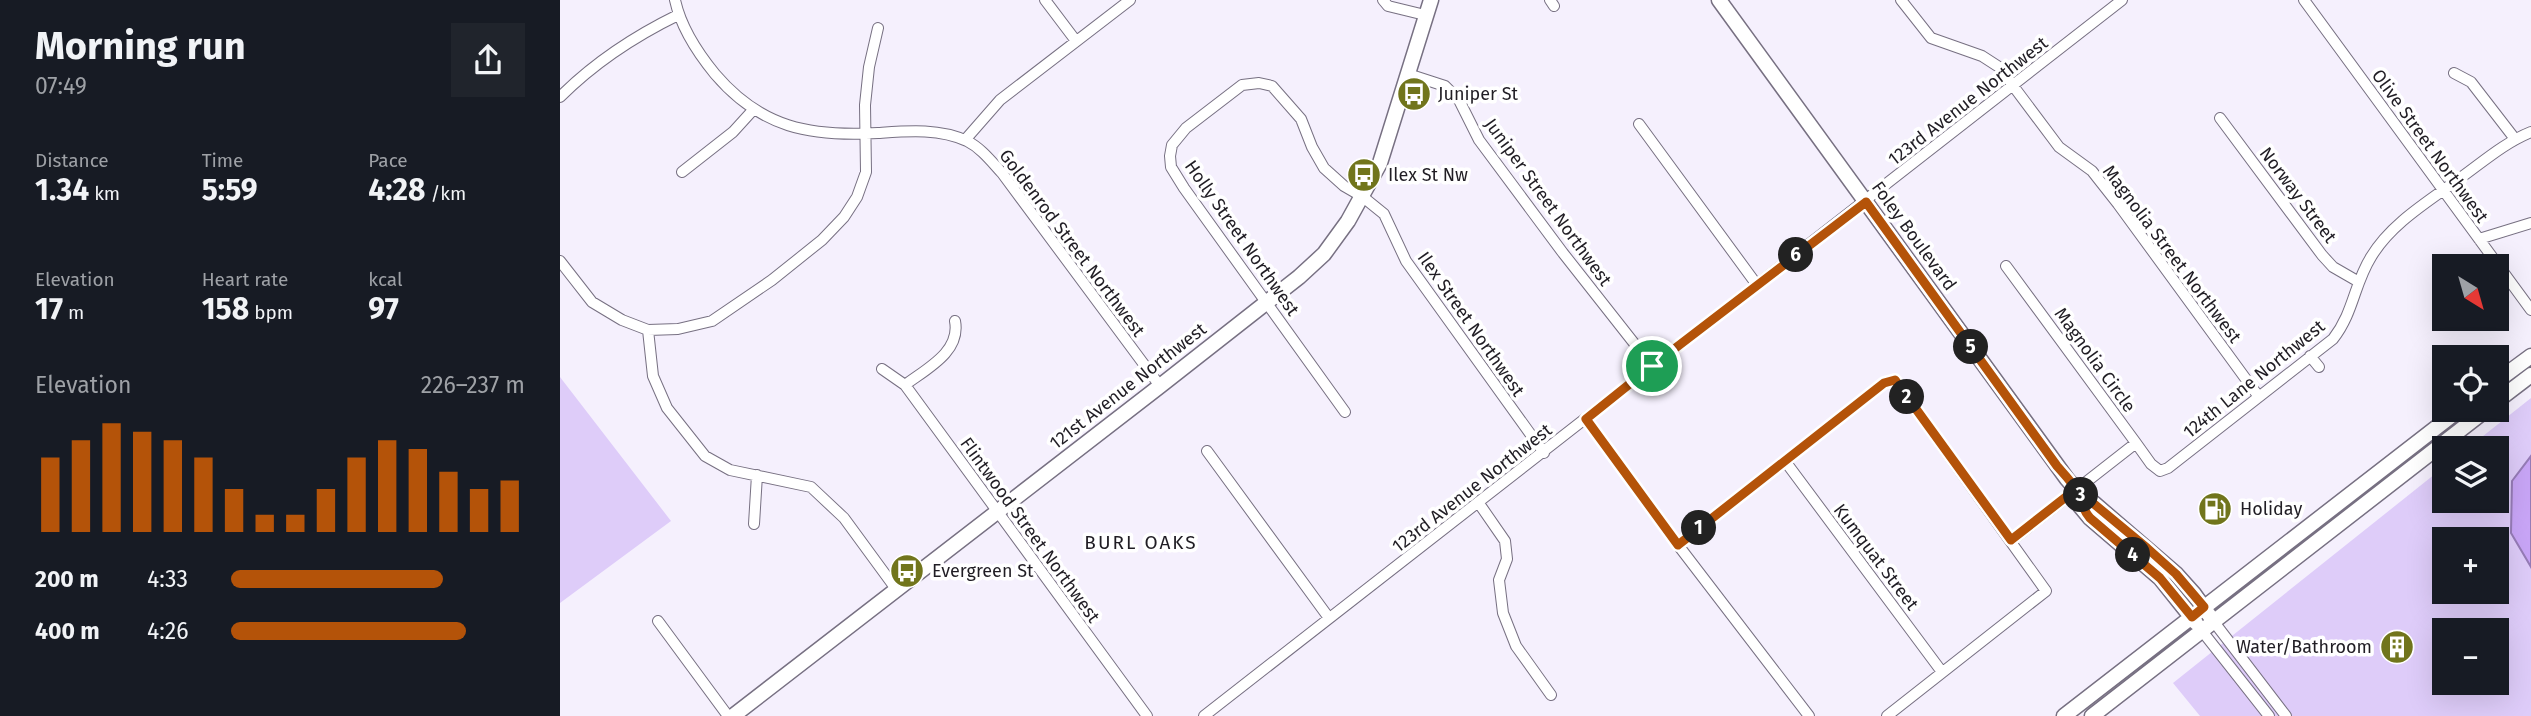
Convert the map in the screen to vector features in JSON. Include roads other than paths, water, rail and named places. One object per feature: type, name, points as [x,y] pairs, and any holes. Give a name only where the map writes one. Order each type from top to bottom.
[{"type":"street","name":"Goldenrod Street Northwest","points":[[675,0],[678,15],[695,48],[707,64],[722,82],[753,110],[771,119],[814,132],[920,130],[965,140],[980,149],[1002,173],[1160,386]]},
{"type":"street","points":[[1045,0],[1076,41]]},
{"type":"street","points":[[965,140],[1000,100],[1130,0]]},
{"type":"street","points":[[1383,0],[1388,6],[1425,15]]},
{"type":"street","name":"121st Avenue Northwest","points":[[733,716],[1160,386],[1324,254],[1363,197],[1380,163],[1431,0]]},
{"type":"street","name":"Foley Boulevard","points":[[1718,0],[2078,492],[2176,574],[2204,607],[2208,626]]},
{"type":"street","name":"Magnolia Street Northwest","points":[[1901,0],[1931,38],[1982,56],[1999,67],[2059,147],[2092,172],[2118,204],[2259,397]]},
{"type":"street","name":"123rd Avenue Northwest","points":[[1205,716],[2122,0]]},
{"type":"street","name":"Olive Street Northwest","points":[[2304,0],[2531,310]]},
{"type":"street","points":[[560,97],[628,42],[678,15]]},
{"type":"street","points":[[560,261],[592,302],[622,320],[648,330],[678,329],[712,321],[772,281],[822,240],[844,217],[857,197],[866,172],[865,105],[869,67],[878,28]]},
{"type":"street","points":[[2454,73],[2471,82],[2515,139]]},
{"type":"street","name":"Juniper Street Northwest","points":[[1408,74],[1445,86],[1459,100],[1479,140],[1652,366]]},
{"type":"street","name":"Holly Street Northwest","points":[[1272,86],[1259,83],[1242,85],[1186,128],[1172,145],[1171,167],[1345,412]]},
{"type":"street","name":"Ilex Street Northwest","points":[[1272,86],[1301,119],[1324,168],[1344,186],[1384,214],[1406,261],[1544,453]]},
{"type":"street","points":[[682,172],[733,132],[753,110]]},
{"type":"street","name":"Norway Street","points":[[2220,118],[2322,255],[2333,267],[2359,282]]},
{"type":"street","points":[[1639,124],[1757,285]]},
{"type":"street","name":"124th Lane Northwest","points":[[2160,471],[2168,468],[2333,340],[2350,313],[2359,282],[2370,258],[2385,238],[2444,190],[2515,139],[2531,132]]},
{"type":"street","points":[[2479,239],[2531,223]]},
{"type":"street","name":"Magnolia Circle","points":[[2006,266],[2151,464],[2160,471]]},
{"type":"street","points":[[905,385],[950,348],[956,338],[955,321]]},
{"type":"street","points":[[648,330],[653,376],[667,408],[705,456],[730,470],[811,486],[844,518],[896,589]]},
{"type":"street","points":[[2310,356],[2319,367]]},
{"type":"street","points":[[2509,372],[2531,356]]},
{"type":"street","name":"Flintwood Street Northwest","points":[[882,369],[905,385],[1147,716]]},
{"type":"street","points":[[2509,392],[2531,375]]},
{"type":"street","points":[[1678,545],[1884,383],[1895,380],[2046,591],[1887,716]]},
{"type":"street","points":[[1586,419],[1809,716]]},
{"type":"street","points":[[2064,716],[2443,422]]},
{"type":"street","points":[[2092,716],[2471,422]]},
{"type":"street","points":[[2011,540],[2078,492],[2136,443]]},
{"type":"street","points":[[1207,451],[1329,618]]},
{"type":"street","name":"Kumquat Street","points":[[1785,461],[1942,672]]},
{"type":"street","points":[[754,524],[757,475]]},
{"type":"street","name":"Foley Boulevard","points":[[2078,492],[2080,506],[2090,518],[2160,578],[2192,617],[2208,626]]},
{"type":"street","points":[[1478,502],[1505,541],[1507,559],[1499,580],[1503,614],[1516,646],[1552,695]]},
{"type":"street","points":[[658,621],[728,716]]},
{"type":"street","points":[[2208,626],[2270,716]]},
{"type":"street","points":[[2208,626],[2286,716]]},
{"type":"place","name":"Juniper St","points":[[1414,94]]},
{"type":"place","name":"Ilex St Nw","points":[[1364,175]]},
{"type":"place","name":"Holiday","points":[[2215,509]]},
{"type":"place","name":"Evergreen St","points":[[907,571]]},
{"type":"place","name":"Water/Bathroom","points":[[2397,647]]},
{"type":"district","name":"BURL OAKS","points":[[1141,542]]}]
